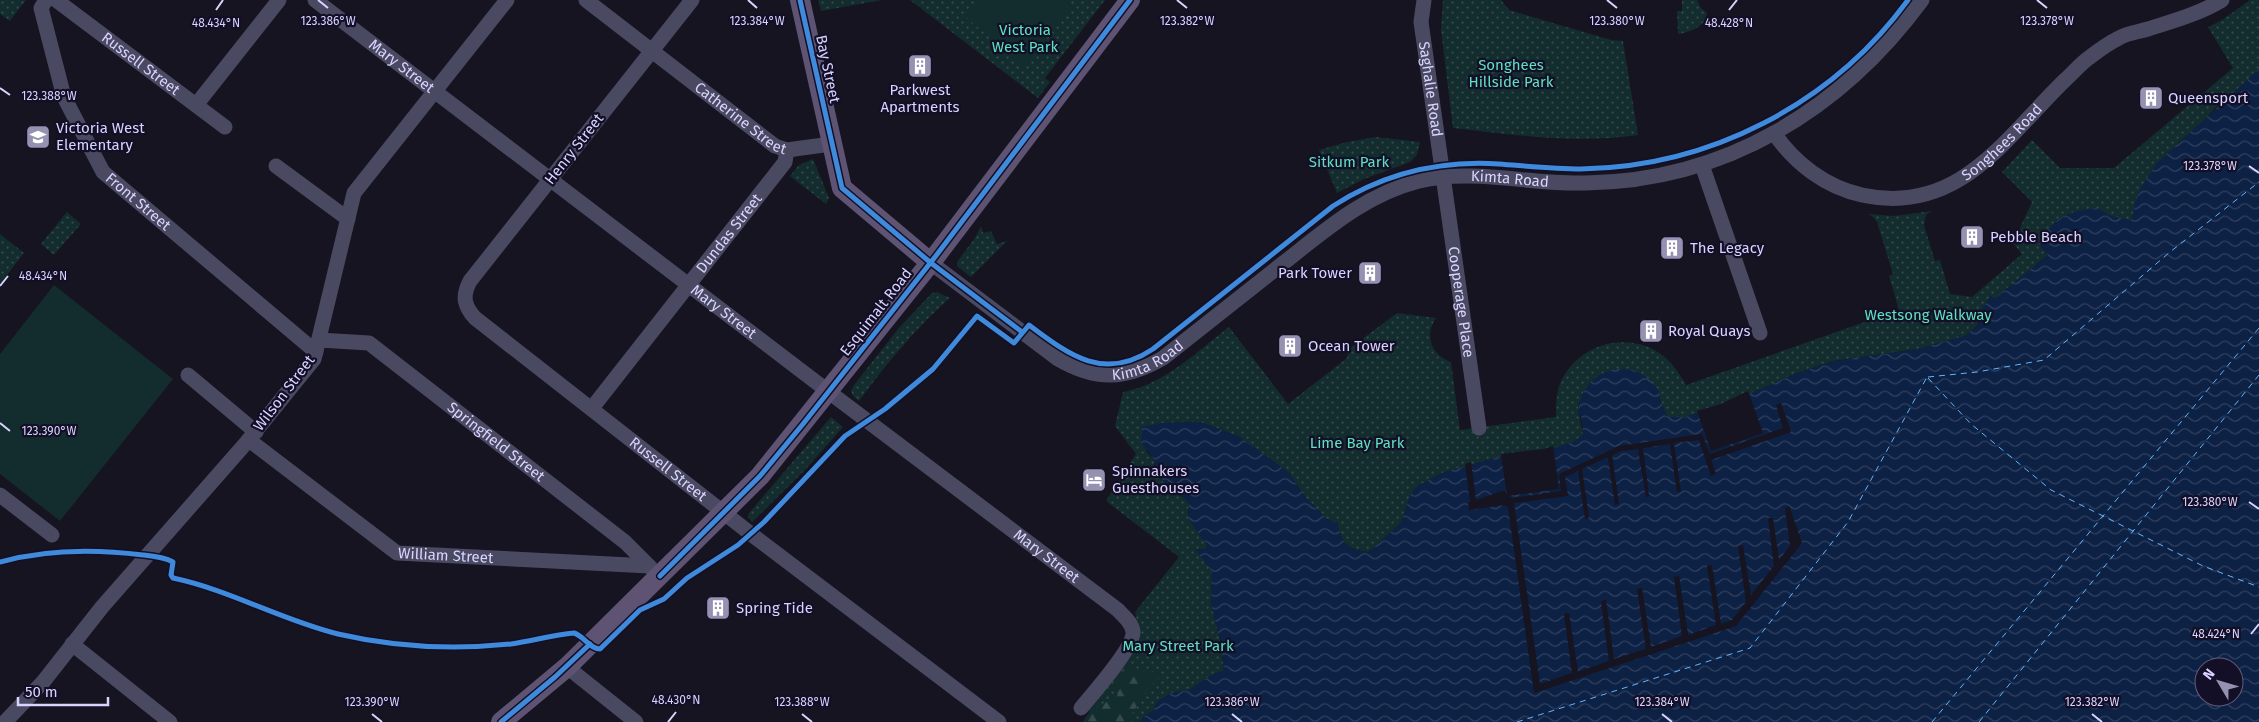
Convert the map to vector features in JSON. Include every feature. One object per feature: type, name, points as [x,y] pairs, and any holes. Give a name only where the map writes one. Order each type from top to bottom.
[{"type":"main road","name":"Bay Street","points":[[800,0],[831,144]]},
{"type":"main road","name":"Esquimalt Road","points":[[501,722],[567,667],[654,571],[725,511],[760,476],[931,263],[1130,0]]},
{"type":"main road","points":[[831,144],[842,188],[931,263]]},
{"type":"street","name":"Front Street","points":[[46,0],[41,8],[64,97],[103,172],[317,346]]},
{"type":"street","name":"Russell Street","points":[[56,0],[225,127]]},
{"type":"street","points":[[196,105],[279,0]]},
{"type":"street","name":"Mary Street","points":[[315,0],[828,392],[1118,610],[1132,625],[1133,635],[1126,650],[1081,708]]},
{"type":"street","name":"Wilson Street","points":[[5,722],[44,682],[72,644],[252,436],[314,359],[354,192],[507,0]]},
{"type":"street","name":"Catherine Street","points":[[586,0],[766,140],[787,150],[831,144]]},
{"type":"street","name":"Henry Street","points":[[464,300],[465,290],[470,280],[692,0]]},
{"type":"street","name":"Saghalie Road","points":[[1424,0],[1421,22],[1435,109],[1442,177]]},
{"type":"street","name":"Kimta Road","points":[[931,263],[1058,360],[1078,370],[1098,375],[1118,375],[1138,370],[1163,358],[1351,212],[1396,188],[1442,177],[1467,176],[1586,184],[1644,179],[1702,166],[1732,155],[1774,133],[1822,102],[1856,75],[1881,51],[1922,0]]},
{"type":"street","name":"Songhees Road","points":[[1774,133],[1788,151],[1808,170],[1843,190],[1891,198],[1910,197],[1937,191],[1962,180],[1984,164],[2088,58],[2119,37],[2182,18],[2222,0]]},
{"type":"street","name":"Dundas Street","points":[[592,408],[785,162],[787,150]]},
{"type":"street","points":[[276,166],[348,219]]},
{"type":"street","points":[[1702,166],[1760,333]]},
{"type":"street","name":"Cooperage Place","points":[[1442,177],[1479,428]]},
{"type":"street","name":"Russell Street","points":[[464,300],[474,318],[725,511],[759,540],[999,722]]},
{"type":"street","name":"Springfield Street","points":[[317,346],[369,343],[625,542],[654,571]]},
{"type":"street","name":"William Street","points":[[188,375],[252,436],[397,553],[654,571]]},
{"type":"street","points":[[0,495],[52,535]]},
{"type":"street","points":[[72,644],[170,722]]},
{"type":"street","points":[[567,667],[636,722]]},
{"type":"green space","points":[[0,0],[26,0],[10,21],[0,14]]},
{"type":"green space","points":[[818,0],[882,0],[821,11]]},
{"type":"green space","name":"Victoria West Park","points":[[910,0],[1105,0],[1045,78],[1050,82],[1038,98]]},
{"type":"green space","points":[[981,0],[1064,0],[1073,8],[1023,66],[966,17]]},
{"type":"green space","name":"Songhees Hillside Park","points":[[1443,0],[1501,0],[1509,10],[1611,40],[1623,41],[1638,135],[1615,138],[1568,139],[1453,128],[1441,30]]},
{"type":"green space","points":[[1682,0],[1697,0],[1701,8],[1707,13],[1704,21],[1697,28],[1678,34],[1677,11],[1682,11]]},
{"type":"green space","points":[[2250,0],[2259,0],[2259,69],[2240,88],[2215,108],[2200,125],[2179,142],[2135,203],[2132,221],[2110,216],[2097,208],[2058,219],[2038,243],[2048,255],[1994,299],[1991,296],[1982,308],[1977,326],[1965,336],[1918,349],[1833,361],[1795,374],[1722,406],[1685,417],[1667,417],[1659,396],[1661,395],[1584,391],[1578,407],[1583,435],[1575,441],[1545,452],[1499,457],[1442,473],[1418,486],[1411,493],[1401,523],[1369,552],[1355,549],[1347,544],[1341,535],[1337,522],[1328,520],[1306,498],[1289,473],[1240,437],[1200,422],[1161,423],[1146,451],[1155,461],[1153,470],[1175,493],[1184,497],[1189,504],[1188,518],[1207,545],[1206,549],[1196,549],[1212,571],[1211,603],[1220,640],[1224,671],[1210,676],[1189,690],[1172,693],[1157,702],[1153,711],[1140,722],[1089,722],[1089,706],[1137,624],[1135,612],[1179,557],[1106,501],[1136,454],[1115,426],[1123,392],[1138,388],[1166,375],[1229,327],[1288,404],[1347,358],[1349,349],[1397,313],[1436,318],[1432,324],[1430,338],[1434,349],[1439,355],[1451,362],[1460,430],[1556,417],[1556,400],[1564,376],[1573,364],[1585,354],[1598,347],[1612,343],[1627,342],[1642,345],[1656,351],[1673,366],[1686,385],[1899,310],[1889,276],[1893,274],[1877,222],[1868,214],[1894,216],[1932,211],[1926,215],[1924,225],[1935,261],[1940,260],[1950,294],[1972,297],[2022,254],[2013,243],[2032,202],[2002,172],[2032,140],[2060,168],[2114,168],[2233,68],[2208,27],[2222,20]]},
{"type":"green space","name":"Sitkum Park","points":[[1376,137],[1420,142],[1417,155],[1410,162],[1364,179],[1337,193],[1319,150],[1347,142]]},
{"type":"green space","points":[[813,159],[829,198],[826,204],[790,176],[799,165]]},
{"type":"green space","points":[[67,212],[81,224],[54,255],[41,244]]},
{"type":"green space","points":[[981,226],[983,233],[991,231],[997,244],[1007,241],[971,277],[957,266],[957,262],[975,238]]},
{"type":"green space","points":[[0,234],[24,253],[0,284]]},
{"type":"green space","points":[[54,285],[173,379],[60,521],[0,474],[0,354]]},
{"type":"green space","points":[[937,292],[950,298],[902,347],[859,401],[853,396],[851,391],[854,385],[898,329],[932,293]]},
{"type":"green space","points":[[831,417],[843,427],[805,470],[752,522],[748,517],[749,513]]},
{"type":"green space","points":[[1129,664],[1135,667],[1136,670],[1144,671],[1147,675],[1156,672],[1159,677],[1148,688],[1127,722],[1083,722],[1090,712],[1118,695],[1113,689],[1114,681]]},
{"type":"water","points":[[2259,69],[2259,722],[1140,722],[1153,711],[1157,702],[1172,693],[1189,690],[1210,676],[1224,670],[1220,640],[1211,603],[1212,571],[1195,549],[1206,549],[1207,545],[1188,518],[1189,504],[1184,497],[1175,493],[1153,470],[1155,461],[1141,442],[1142,427],[1161,423],[1200,422],[1240,437],[1289,473],[1306,498],[1328,520],[1337,522],[1341,535],[1347,544],[1355,549],[1369,552],[1401,523],[1411,493],[1418,486],[1442,473],[1499,457],[1545,452],[1575,441],[1583,435],[1581,415],[1578,415],[1581,398],[1588,385],[1599,376],[1612,370],[1625,369],[1639,373],[1651,381],[1661,395],[1659,397],[1667,417],[1685,417],[1722,406],[1795,374],[1834,361],[1918,349],[1965,336],[1977,326],[1982,308],[1991,296],[1994,299],[2048,255],[2038,243],[2057,221],[2077,211],[2097,208],[2110,216],[2132,220],[2135,203],[2142,186],[2157,163]]},
{"type":"pier","points":[[1748,391],[1763,433],[1711,451],[1697,411],[1721,404]]},
{"type":"pier","points":[[1781,403],[1791,432],[1711,460],[1716,474],[1711,476],[1699,440],[1674,443],[1681,492],[1677,492],[1670,444],[1643,448],[1649,496],[1646,497],[1638,449],[1621,451],[1612,455],[1619,504],[1615,505],[1608,457],[1582,469],[1589,518],[1585,519],[1578,471],[1565,477],[1568,496],[1514,503],[1540,684],[1572,673],[1564,614],[1569,613],[1578,672],[1609,661],[1601,601],[1606,600],[1614,659],[1646,649],[1637,589],[1642,588],[1651,647],[1682,636],[1674,577],[1679,576],[1688,635],[1716,625],[1707,566],[1712,565],[1721,624],[1732,620],[1746,602],[1738,546],[1743,545],[1751,595],[1774,566],[1768,518],[1773,518],[1779,560],[1790,546],[1785,508],[1789,506],[1802,543],[1736,626],[1534,693],[1508,507],[1504,505],[1469,510],[1468,503],[1470,502],[1465,464],[1471,462],[1476,500],[1505,490],[1507,496],[1501,454],[1544,449],[1553,446],[1559,489],[1508,496],[1513,498],[1561,491],[1559,474],[1619,446],[1702,434],[1710,454],[1783,428],[1776,405]]},
{"type":"ferry route","points":[[1928,377],[1977,372],[2044,360],[2170,252],[2259,182]]},
{"type":"ferry route","points":[[1932,722],[2259,328]]},
{"type":"ferry route","points":[[1979,722],[2259,375]]},
{"type":"ferry route","points":[[1517,722],[1750,648],[1848,522],[1927,377]]},
{"type":"ferry route","points":[[1928,378],[1971,424],[2051,490],[2203,566],[2259,587]]},
{"type":"cycle path","points":[[800,0],[842,188],[931,263],[1022,332]]},
{"type":"cycle path","points":[[660,576],[760,476],[803,424],[935,257],[1130,0]]},
{"type":"cycle path","points":[[0,562],[53,552],[71,551],[155,556],[173,562],[171,575],[173,578],[215,590],[296,621],[338,634],[380,642],[467,647],[511,644],[574,633],[593,647],[600,649],[640,610],[664,599],[687,578],[738,545],[764,522],[845,436],[885,409],[933,369],[977,316],[1014,343],[1029,325],[1058,346],[1088,361],[1103,364],[1135,359],[1153,349],[1333,206],[1372,185],[1412,172],[1455,164],[1477,163],[1581,169],[1629,165],[1676,156],[1721,142],[1764,123],[1805,99],[1843,70],[1877,37],[1908,0]]},
{"type":"cycle path","points":[[501,722],[555,677],[590,644]]},
{"type":"place","name":"Parkwest Apartments","points":[[920,66]]},
{"type":"place","name":"Queensport","points":[[2151,98]]},
{"type":"place","name":"Victoria West Elementary","points":[[38,137]]},
{"type":"place","name":"Pebble Beach","points":[[1972,237]]},
{"type":"place","name":"The Legacy","points":[[1672,248]]},
{"type":"place","name":"Park Tower","points":[[1370,273]]},
{"type":"place","name":"Royal Quays","points":[[1651,331]]},
{"type":"place","name":"Ocean Tower","points":[[1290,346]]},
{"type":"place","name":"Spinnakers Guesthouses","points":[[1094,480]]},
{"type":"place","name":"Spring Tide","points":[[718,608]]},
{"type":"park label","name":"Westsong Walkway","points":[[1928,315]]},
{"type":"park label","name":"Lime Bay Park","points":[[1357,443]]},
{"type":"park label","name":"Mary Street Park","points":[[1178,646]]}]
